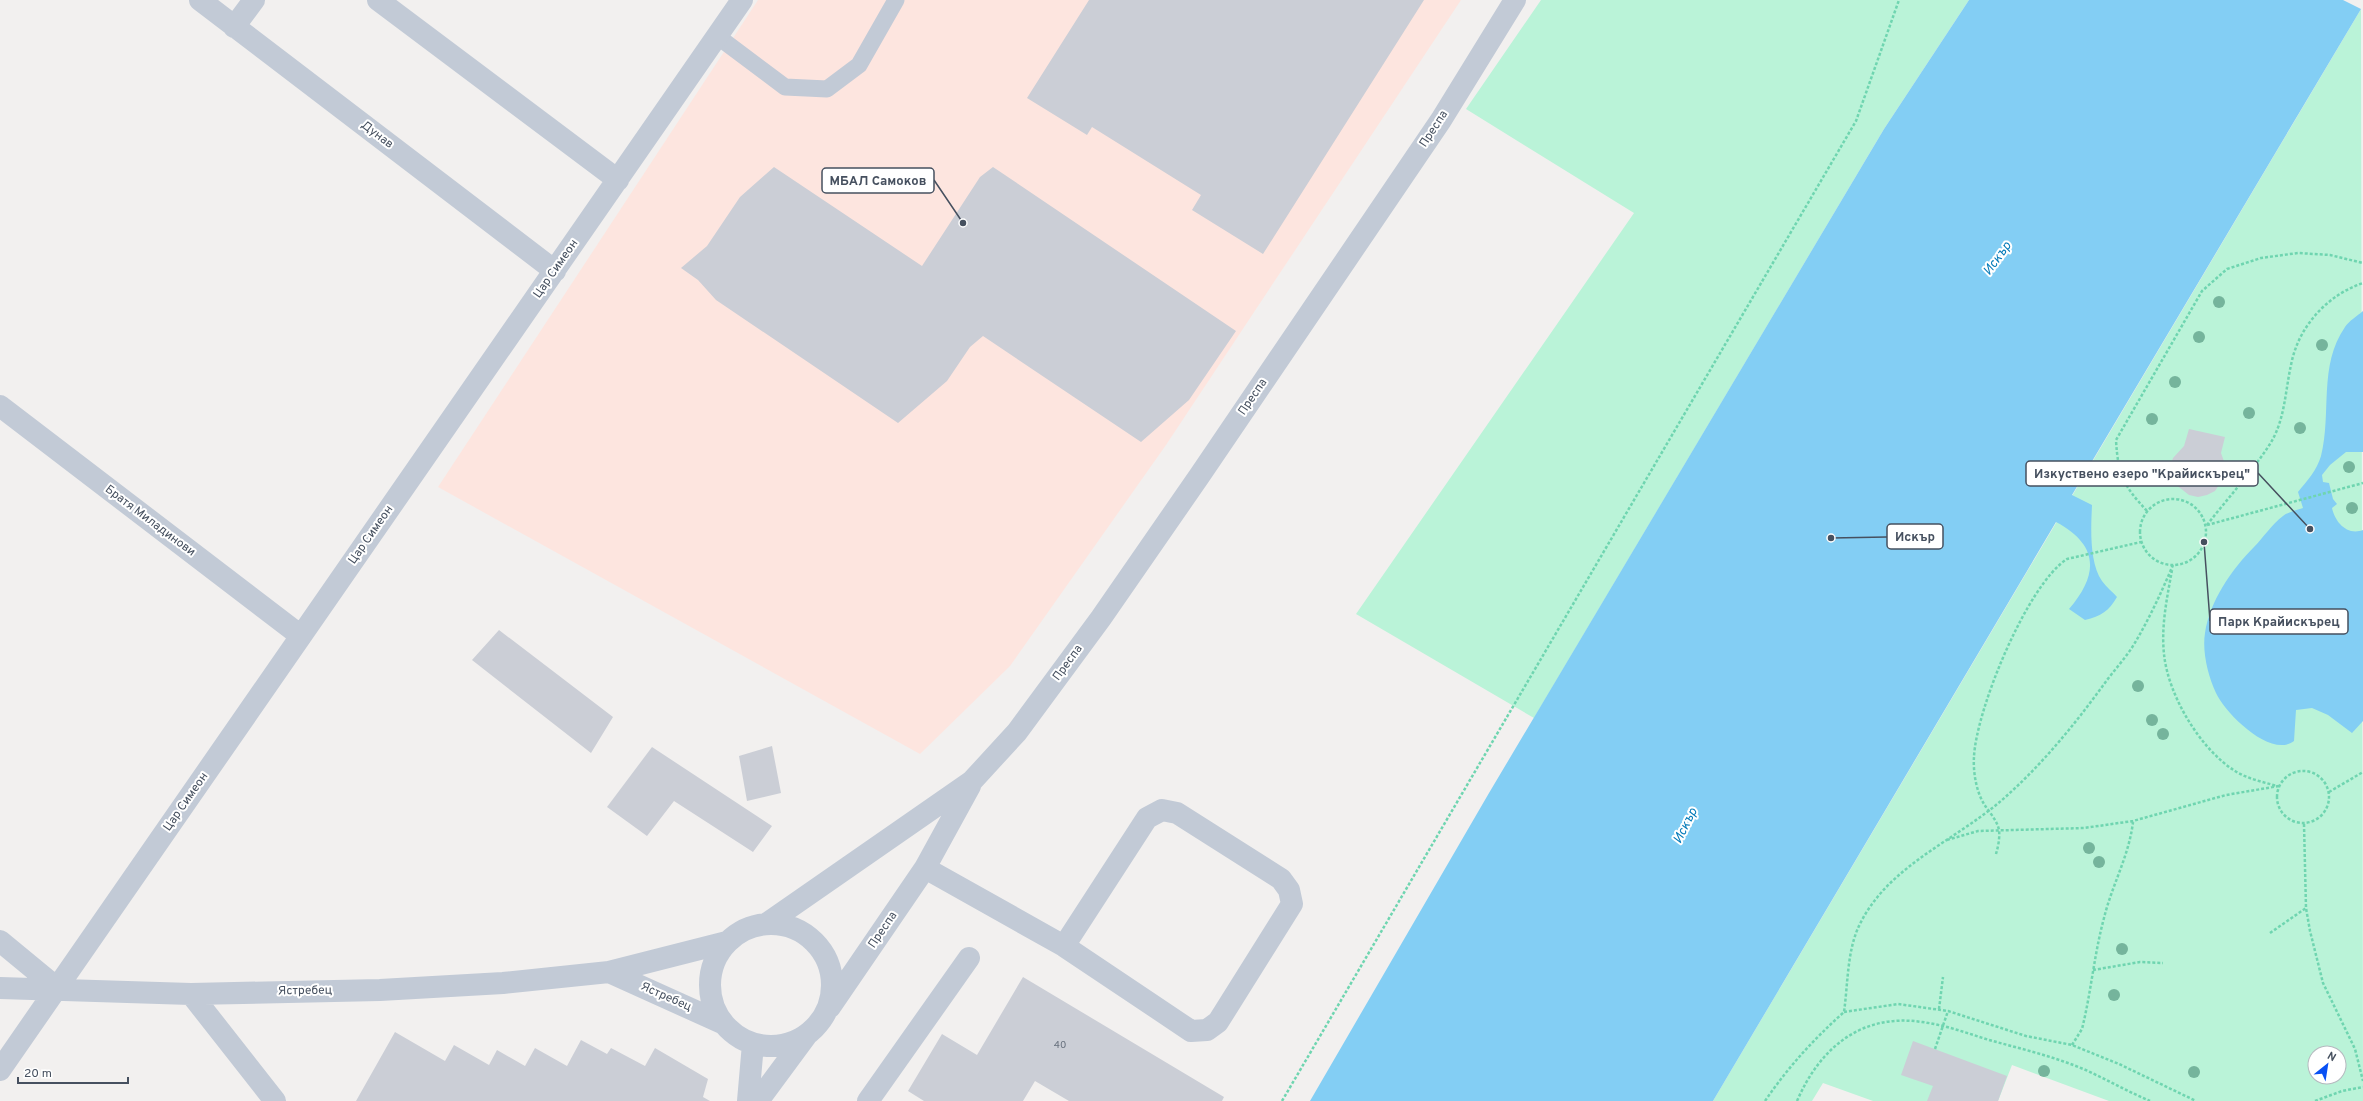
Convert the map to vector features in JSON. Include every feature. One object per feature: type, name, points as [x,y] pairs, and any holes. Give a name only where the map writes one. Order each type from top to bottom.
[{"type":"street","name":"Дунав","points":[[200,0],[555,271]]},
{"type":"street","points":[[234,27],[254,0]]},
{"type":"street","points":[[378,0],[618,180]]},
{"type":"street","name":"Цар Симеон","points":[[0,1070],[742,0]]},
{"type":"street","name":"Преспа","points":[[766,924],[972,781],[1017,732],[1146,553],[1441,120],[1515,0]]},
{"type":"street","name":"Братя Миладинови","points":[[0,406],[301,636]]},
{"type":"street","name":"Преспа","points":[[825,1014],[925,868],[972,781]]},
{"type":"street","points":[[925,868],[1064,946],[1191,1031],[1207,1030],[1218,1022],[1292,904],[1289,890],[1281,879],[1177,813],[1162,810],[1147,818],[1064,946]]},
{"type":"street","points":[[766,924],[784,925],[802,933],[816,944],[826,960],[832,977],[831,996],[825,1014],[818,1025],[806,1035],[790,1044],[771,1047],[753,1044],[736,1036],[722,1023],[714,1007],[710,990],[710,979],[716,956],[727,942],[738,933],[766,924]]},
{"type":"street","points":[[0,941],[57,988]]},
{"type":"street","name":"Ястребец","points":[[0,988],[57,988],[191,994],[380,990],[503,983],[609,972],[727,942]]},
{"type":"street","points":[[868,1101],[969,958]]},
{"type":"street","name":"Ястребец","points":[[609,972],[722,1023]]},
{"type":"street","points":[[191,994],[275,1101]]},
{"type":"street","points":[[758,1101],[806,1035]]},
{"type":"street","points":[[748,1101],[753,1044]]},
{"type":"lane","points":[[717,36],[785,87],[827,89],[860,66],[896,0]]},
{"type":"path","points":[[1282,1101],[1856,121],[1899,0]]},
{"type":"path","points":[[2147,511],[2127,489],[2117,464],[2116,440],[2202,291],[2227,269],[2261,258],[2298,253],[2330,255],[2363,263]]},
{"type":"path","points":[[2207,525],[2270,444],[2281,420],[2291,364],[2300,339],[2318,311],[2338,293],[2363,283]]},
{"type":"path","points":[[2207,525],[2363,483]]},
{"type":"path","points":[[2176,498],[2186,501],[2196,507],[2207,525],[2207,536],[2199,554],[2183,565],[2173,565],[2153,559],[2141,542],[2140,531],[2142,520],[2147,511],[2160,502],[2176,498]]},
{"type":"path","points":[[1996,854],[1999,830],[1977,787],[1974,756],[1984,708],[1996,675],[2030,604],[2048,576],[2067,559],[2141,542]]},
{"type":"path","points":[[2173,565],[2163,623],[2164,656],[2174,690],[2186,719],[2212,752],[2234,771],[2251,779],[2279,786]]},
{"type":"path","points":[[1844,1012],[1850,950],[1860,923],[1879,896],[1898,876],[2001,800],[2034,768],[2100,691],[2135,643],[2156,604],[2173,565]]},
{"type":"path","points":[[2306,771],[2321,778],[2329,792],[2327,810],[2321,817],[2304,824],[2288,818],[2282,812],[2277,795],[2279,786],[2290,775],[2306,771]]},
{"type":"path","points":[[2329,792],[2363,772]]},
{"type":"path","points":[[1945,841],[1978,831],[2084,828],[2133,822],[2226,795],[2279,786]]},
{"type":"path","points":[[2072,1045],[2082,1029],[2103,919],[2111,892],[2126,860],[2131,841],[2133,822]]},
{"type":"path","points":[[2304,824],[2306,908],[2323,983],[2355,1049],[2363,1081]]},
{"type":"path","points":[[2270,933],[2306,908]]},
{"type":"path","points":[[2093,970],[2140,962],[2162,963]]},
{"type":"path","points":[[1940,1009],[1944,977]]},
{"type":"path","points":[[1765,1101],[1786,1070],[1813,1040],[1844,1012],[1898,1004],[1940,1009],[2026,1036],[2072,1045],[2119,1064],[2196,1101]]},
{"type":"path","points":[[1935,1049],[1948,1011]]},
{"type":"path","points":[[1797,1101],[1812,1071],[1830,1050],[1860,1029],[1889,1022],[1921,1022],[1943,1026],[2064,1062],[2150,1101]]},
{"type":"path","points":[[2315,1101],[2342,1091],[2363,1087]]},
{"type":"shaded area","points":[[758,0],[1461,0],[1166,445],[1010,666],[920,754],[438,487]]},
{"type":"green space","points":[[1541,0],[1969,0],[1884,129],[1534,718],[1356,614],[1634,213],[1466,109]]},
{"type":"green space","points":[[2361,9],[2363,1101],[2109,1101],[2012,1065],[1998,1101],[1873,1101],[1823,1083],[1812,1101],[1713,1101]]},
{"type":"water","points":[[1969,0],[2363,0],[2361,9],[2072,495],[2092,505],[2092,544],[2095,564],[2102,581],[2117,597],[2111,606],[2104,612],[2096,617],[2085,620],[2069,609],[2086,584],[2090,561],[2087,550],[2080,540],[2056,522],[1713,1101],[1310,1101],[1489,793],[1884,129]]},
{"type":"water","points":[[2363,311],[2363,452],[2346,452],[2330,465],[2322,475],[2323,482],[2329,483],[2333,499],[2337,504],[2332,508],[2339,523],[2352,531],[2363,530],[2363,721],[2352,733],[2328,715],[2312,708],[2296,710],[2294,741],[2284,745],[2273,744],[2250,731],[2239,722],[2221,702],[2213,686],[2206,664],[2204,648],[2205,633],[2217,598],[2237,566],[2279,519],[2287,513],[2303,508],[2298,492],[2317,466],[2321,456],[2324,440],[2328,374],[2331,358],[2345,327]]},
{"type":"pier","points":[[2343,0],[2363,0],[2363,9],[2361,9]]},
{"type":"building","points":[[1089,0],[1424,0],[1263,254],[1192,210],[1201,195],[1092,127],[1087,135],[1027,98]]},
{"type":"building","points":[[774,167],[922,266],[980,177],[993,167],[1236,331],[1189,400],[1141,442],[983,336],[970,347],[947,381],[898,423],[716,300],[698,280],[681,268],[707,246],[740,197]]},
{"type":"building","points":[[2189,429],[2225,437],[2221,453],[2226,467],[2225,476],[2215,491],[2198,497],[2189,495],[2175,484],[2170,467],[2173,458],[2184,446]]},
{"type":"building","points":[[499,630],[613,717],[591,753],[472,660]]},
{"type":"building","points":[[772,746],[781,793],[747,801],[739,756]]},
{"type":"building","points":[[652,747],[772,826],[753,852],[674,801],[647,836],[607,807]]},
{"type":"building","points":[[1023,977],[1224,1097],[1222,1101],[1069,1101],[1035,1081],[1023,1101],[924,1101],[908,1091],[942,1034],[977,1055]]},
{"type":"building","points":[[395,1032],[445,1061],[454,1045],[489,1065],[497,1050],[525,1066],[535,1048],[567,1066],[581,1040],[607,1054],[611,1048],[645,1066],[655,1048],[708,1079],[703,1097],[710,1101],[356,1101]]},
{"type":"building","points":[[1913,1041],[2007,1076],[1998,1101],[1927,1101],[1933,1086],[1901,1075]]},
{"type":"place","name":"МБАЛ Самоков","points":[[963,223]]},
{"type":"place","name":"Изкуствено езеро \"Крайискърец\"","points":[[2310,529]]},
{"type":"place","name":"Искър","points":[[1831,538]]},
{"type":"place","name":"Парк Крайискърец","points":[[2204,542]]}]
